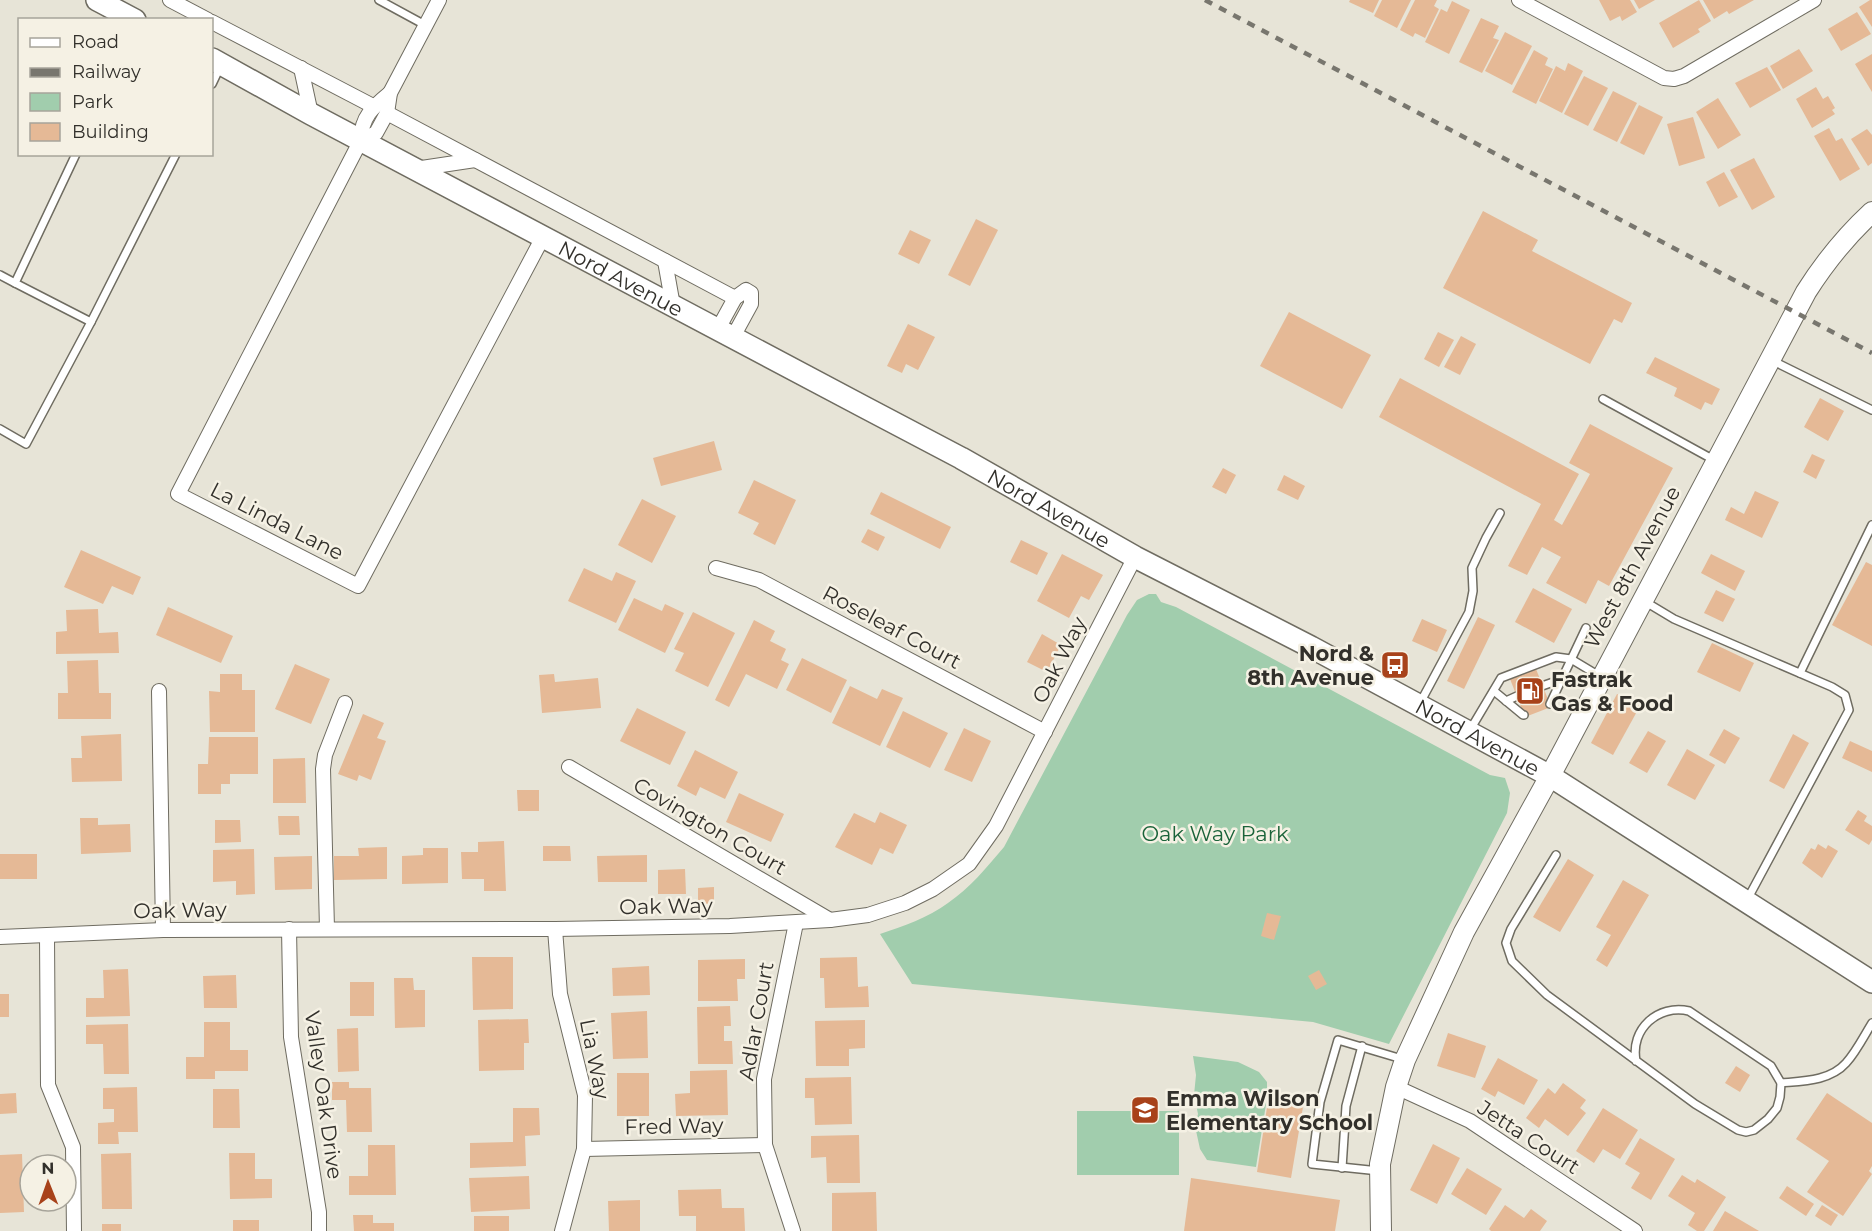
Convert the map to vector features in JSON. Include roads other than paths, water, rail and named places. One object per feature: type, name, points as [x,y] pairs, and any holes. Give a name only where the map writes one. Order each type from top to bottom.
[{"type":"main road","points":[[97,0],[131,18]]},
{"type":"main road","name":"Nord Avenue","points":[[216,62],[961,458],[1135,557],[1311,647],[1550,776],[1872,982]]},
{"type":"street","points":[[170,0],[204,18]]},
{"type":"street","points":[[390,93],[373,106],[361,127],[361,140],[376,133],[387,113],[390,93],[439,0]]},
{"type":"street","points":[[1519,0],[1664,78],[1674,79],[1684,76],[1814,0]]},
{"type":"street","points":[[213,23],[373,106]]},
{"type":"street","points":[[301,69],[311,114]]},
{"type":"street","name":"Nord Avenue","points":[[387,113],[665,261],[744,294],[751,304],[726,333]]},
{"type":"street","name":"La Linda Lane","points":[[361,140],[178,494],[358,586],[543,237]]},
{"type":"street","points":[[415,169],[475,160]]},
{"type":"street","name":"West 8th Avenue","points":[[1381,1231],[1380,1171],[1396,1087],[1405,1060],[1464,932],[1550,776],[1642,599],[1818,273],[1848,235],[1872,212]]},
{"type":"street","points":[[665,261],[673,306]]},
{"type":"street","name":"Oak Way","points":[[0,937],[163,930],[555,929],[796,923],[868,915],[905,903],[946,882],[969,864],[996,826],[1135,557]]},
{"type":"street","name":"Roseleaf Court","points":[[716,568],[759,580],[1045,732]]},
{"type":"street","points":[[159,690],[163,930]]},
{"type":"street","points":[[327,929],[324,770],[326,755],[345,703]]},
{"type":"street","name":"Covington Court","points":[[569,767],[830,921]]},
{"type":"street","name":"Adlar Court","points":[[793,1231],[765,1145],[764,1079],[796,923]]},
{"type":"street","name":"Valley Oak Drive","points":[[289,929],[291,1037],[319,1212],[319,1231]]},
{"type":"street","name":"Lia Way","points":[[555,929],[560,994],[585,1095],[584,1149],[562,1231]]},
{"type":"street","points":[[47,936],[48,1085],[73,1147],[74,1231]]},
{"type":"street","name":"Jetta Court","points":[[1396,1087],[1470,1121],[1635,1231]]},
{"type":"street","name":"Fred Way","points":[[584,1149],[765,1145]]},
{"type":"lane","points":[[379,0],[425,25]]},
{"type":"lane","points":[[213,78],[216,62]]},
{"type":"lane","points":[[15,283],[75,156]]},
{"type":"lane","points":[[0,429],[26,444],[175,156]]},
{"type":"lane","points":[[0,275],[91,322]]},
{"type":"lane","points":[[1770,360],[1872,410]]},
{"type":"lane","points":[[1603,399],[1716,461]]},
{"type":"lane","points":[[1418,705],[1468,612],[1473,591],[1472,568],[1500,513]]},
{"type":"lane","points":[[1800,673],[1872,525]]},
{"type":"lane","points":[[1642,599],[1674,619],[1800,673],[1845,695],[1850,710],[1747,901]]},
{"type":"lane","points":[[1550,704],[1586,628]]},
{"type":"lane","points":[[1469,732],[1502,678],[1556,657],[1571,659],[1601,677]]},
{"type":"lane","points":[[1542,686],[1562,679]]},
{"type":"lane","points":[[1494,691],[1524,714]]},
{"type":"lane","points":[[1506,701],[1517,696]]},
{"type":"lane","points":[[1556,855],[1511,929],[1506,943],[1512,961],[1547,995],[1636,1061],[1695,1104],[1738,1130],[1746,1132],[1763,1125],[1776,1108],[1780,1098],[1781,1083],[1771,1066],[1689,1011],[1677,1008],[1650,1018],[1635,1043],[1636,1061]]},
{"type":"lane","points":[[1781,1083],[1827,1076],[1846,1064],[1872,1023]]},
{"type":"lane","points":[[1380,1171],[1312,1164],[1320,1102],[1338,1040],[1405,1060]]},
{"type":"lane","points":[[1342,1168],[1346,1106],[1362,1046]]},
{"type":"railway","points":[[1205,0],[1872,353]]},
{"type":"place","name":"Nord & 8th Avenue","points":[[1395,665]]},
{"type":"place","name":"Fastrak Gas & Food","points":[[1530,691]]},
{"type":"place","name":"Emma Wilson Elementary School","points":[[1145,1110]]},
{"type":"park label","name":"Oak Way Park","points":[[1215,833]]}]
